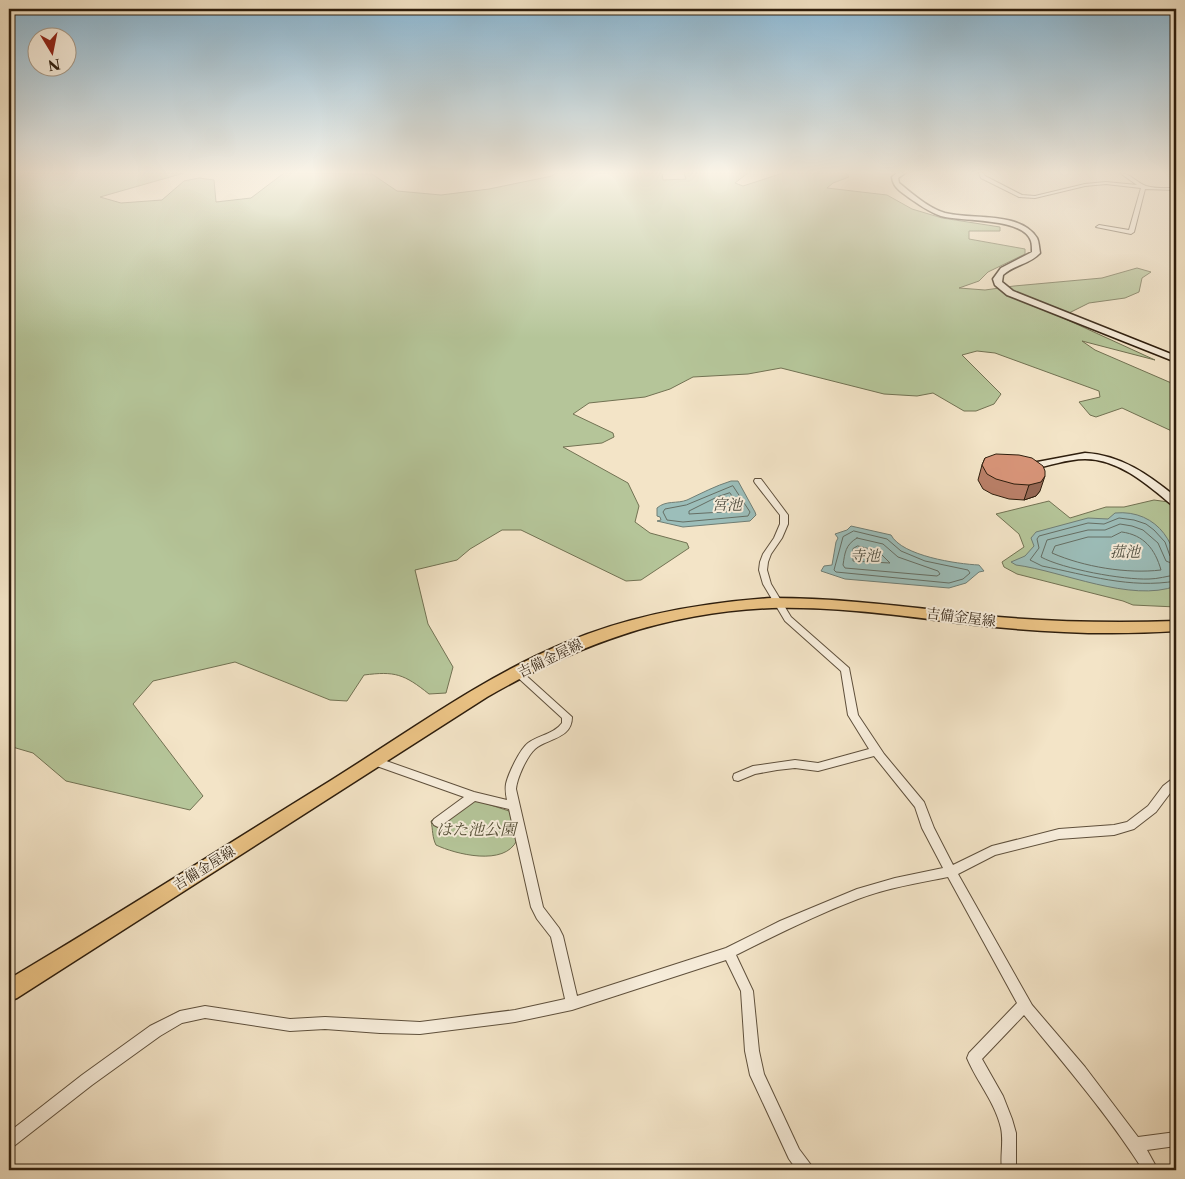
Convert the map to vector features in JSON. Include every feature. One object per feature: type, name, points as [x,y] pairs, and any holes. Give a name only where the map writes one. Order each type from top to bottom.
[{"type":"main road","name":"吉備金屋線","points":[[9,991],[518,673],[569,648],[637,623],[707,609],[779,602],[847,604],[972,619],[1053,626],[1176,626]]},
{"type":"street","points":[[1024,228],[1030,232],[1036,244],[1036,253],[1032,257],[1003,271],[997,279],[998,283],[1010,293],[1176,359]]},
{"type":"street","points":[[1106,228],[1131,232],[1132,228]]},
{"type":"street","points":[[1032,466],[1085,456],[1098,457],[1137,473],[1176,503]]},
{"type":"street","points":[[758,481],[784,515],[784,524],[778,538],[767,554],[763,570],[767,584],[788,619],[846,670],[853,715],[876,751],[920,805],[928,828],[1024,1004],[1135,1144],[1151,1170]]},
{"type":"street","points":[[518,673],[567,717],[568,722],[559,731],[530,747],[511,784],[514,806],[537,907],[540,914],[557,936],[572,1004]]},
{"type":"street","points":[[738,777],[752,770],[795,764],[818,766],[876,751]]},
{"type":"street","points":[[375,761],[474,796],[514,806]]},
{"type":"street","points":[[9,1141],[86,1080],[154,1031],[180,1017],[205,1012],[290,1025],[326,1023],[380,1028],[420,1028],[515,1016],[572,1004],[729,952],[784,925],[857,894],[895,883],[952,871],[992,852],[1059,834],[1114,830],[1130,826],[1142,819],[1167,789],[1176,782]]},
{"type":"street","points":[[438,822],[474,796]]},
{"type":"street","points":[[729,952],[747,990],[752,1051],[759,1082],[794,1154],[806,1170]]},
{"type":"street","points":[[1008,1170],[1008,1128],[1002,1111],[974,1058],[1024,1004]]},
{"type":"street","points":[[1135,1144],[1176,1139]]},
{"type":"green space","points":[[9,228],[1000,228],[1000,231],[969,231],[969,239],[1025,249],[1025,254],[988,272],[979,281],[959,288],[985,290],[1102,278],[1137,268],[1151,272],[1142,278],[1139,292],[1125,298],[1089,303],[1061,317],[1155,360],[1082,341],[1095,350],[1176,385],[1176,433],[1122,408],[1096,417],[1090,415],[1079,402],[1100,397],[1099,391],[995,353],[977,351],[962,355],[1001,394],[994,404],[976,411],[964,411],[933,393],[917,396],[884,394],[781,368],[748,374],[693,377],[670,389],[645,397],[589,403],[573,414],[613,433],[614,437],[602,443],[563,447],[628,483],[639,506],[635,522],[650,533],[687,543],[689,548],[641,580],[626,581],[521,530],[502,530],[470,549],[457,560],[415,570],[428,624],[453,667],[446,693],[429,694],[406,678],[384,673],[364,675],[347,701],[330,700],[235,662],[153,681],[133,704],[203,796],[190,810],[66,781],[33,753],[9,746]]},
{"type":"green space","name":"菰池","points":[[1154,500],[1176,503],[1176,607],[1133,605],[1017,574],[1004,567],[1002,562],[1024,547],[1019,534],[996,514],[1049,501],[1070,518],[1106,507],[1124,507]]},
{"type":"green space","name":"はた池公園","points":[[466,797],[509,811],[512,815],[517,840],[511,848],[491,856],[479,856],[455,852],[436,845],[431,821]]},
{"type":"water","name":"宮池","points":[[731,481],[738,481],[755,512],[756,515],[750,521],[683,527],[657,521],[661,520],[657,516],[657,508],[660,506],[687,500]]},
{"type":"water","name":"菰池","points":[[1115,513],[1130,513],[1144,517],[1164,533],[1171,545],[1175,558],[1176,586],[1158,590],[1138,591],[1096,584],[1016,565],[1011,562],[1025,556],[1034,546],[1031,538],[1036,532],[1088,518],[1108,519]]},
{"type":"water","name":"寺池","points":[[851,526],[891,535],[906,548],[931,558],[979,565],[984,571],[979,572],[966,583],[949,588],[845,579],[821,571],[824,566],[832,565],[838,538],[835,534],[847,530]]},
{"type":"building","points":[[996,454],[1019,455],[1032,458],[1043,466],[1045,476],[1041,482],[1029,485],[1014,484],[996,479],[987,474],[982,465],[985,458]]}]
